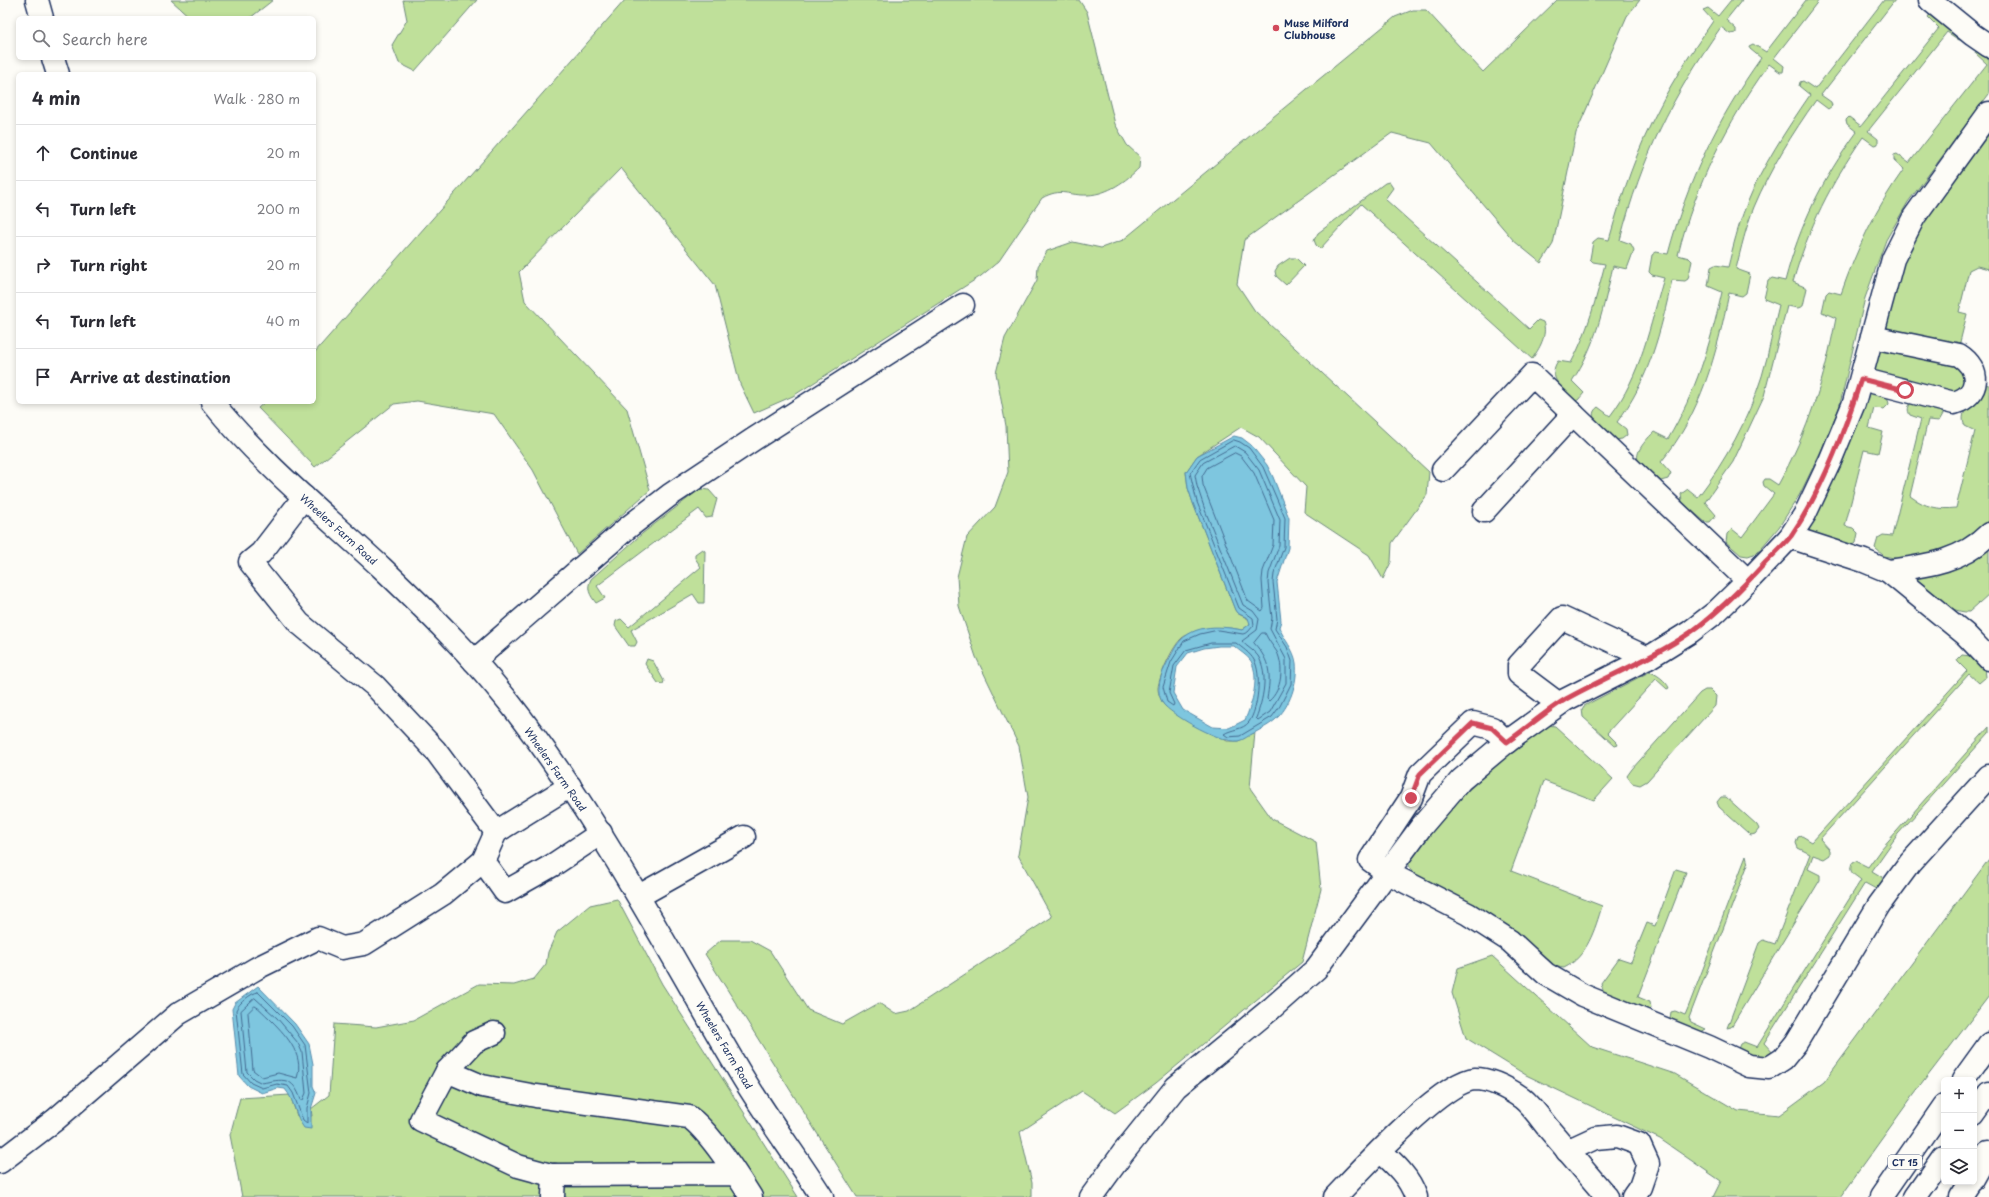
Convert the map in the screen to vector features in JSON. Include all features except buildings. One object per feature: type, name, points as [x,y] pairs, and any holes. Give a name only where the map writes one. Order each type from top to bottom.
[{"type":"main road","points":[[37,0],[41,16]]},
{"type":"main road","points":[[1930,0],[1989,46]]},
{"type":"main road","points":[[54,60],[57,72]]},
{"type":"main road","points":[[1091,1197],[1128,1147],[1176,1088],[1272,1008],[1316,969],[1388,873],[1421,826],[1461,780],[1507,742],[1559,704],[1623,669],[1648,658],[1690,632],[1716,612],[1748,582],[1790,537],[1805,514],[1830,461],[1861,379],[1893,259],[1914,217],[1989,112]]},
{"type":"main road","points":[[474,661],[626,529],[670,495],[754,439],[963,306]]},
{"type":"main road","points":[[1861,379],[1954,403],[1964,400],[1970,396],[1973,389],[1975,376],[1973,369],[1968,361],[1958,355],[1872,337]]},
{"type":"main road","points":[[1443,470],[1532,375],[1748,582]]},
{"type":"main road","name":"Wheelers Farm Road","points":[[214,404],[247,442],[304,497],[383,569],[474,661],[508,701],[570,786],[601,833],[639,896],[737,1068],[822,1197]]},
{"type":"main road","points":[[1484,511],[1573,414]]},
{"type":"main road","points":[[304,497],[261,553],[250,562],[299,623],[375,686],[435,750],[496,832]]},
{"type":"main road","points":[[1888,571],[1924,566],[1962,555],[1989,534]]},
{"type":"main road","points":[[1790,537],[1864,561],[1888,571],[1966,634],[1989,659]]},
{"type":"main road","points":[[1559,704],[1519,674],[1519,665],[1562,618],[1648,658]]},
{"type":"main road","points":[[1507,742],[1492,728],[1473,723],[1420,774],[1411,798],[1370,860],[1388,873],[1468,914],[1510,941],[1546,974],[1582,995],[1709,1047],[1749,1066],[1769,1068],[1783,1060],[1796,1042],[1879,905],[1910,863],[1989,776]]},
{"type":"main road","points":[[0,1162],[55,1120],[178,1014],[257,968],[318,938],[342,948],[364,944],[443,894],[483,860],[496,832],[570,786]]},
{"type":"main road","points":[[483,860],[505,892],[553,865],[601,833]]},
{"type":"main road","points":[[639,896],[744,836]]},
{"type":"main road","points":[[494,1033],[474,1042],[447,1070],[421,1120],[518,1166],[554,1175],[736,1174]]},
{"type":"main road","points":[[1965,1077],[1989,1044]]},
{"type":"main road","points":[[447,1070],[482,1086],[536,1096],[689,1117],[698,1123],[751,1197]]},
{"type":"main road","points":[[1335,1197],[1380,1151],[1439,1096],[1456,1084],[1474,1079],[1489,1081],[1504,1087],[1523,1099],[1607,1197]]},
{"type":"main road","points":[[1975,1113],[1989,1093]]},
{"type":"main road","name":"CT 15","points":[[1881,1197],[1941,1110]]},
{"type":"main road","points":[[1870,1197],[1929,1128]]},
{"type":"main road","points":[[1567,1150],[1595,1138],[1617,1136],[1639,1144],[1648,1164],[1640,1187],[1633,1197]]},
{"type":"main road","points":[[1380,1151],[1398,1168],[1413,1188],[1416,1197]]},
{"type":"main road","points":[[1977,1170],[1988,1153]]},
{"type":"main road","points":[[1977,1173],[1988,1153]]},
{"type":"main road","name":"CT 15","points":[[1916,1197],[1941,1160]]},
{"type":"main road","points":[[553,1197],[554,1175]]},
{"type":"main road","points":[[1960,1197],[1969,1185]]},
{"type":"main road","points":[[1964,1197],[1970,1185]]},
{"type":"green space","points":[[171,0],[273,0],[253,16],[189,16]]},
{"type":"green space","points":[[403,0],[477,0],[415,71],[399,63],[392,45],[407,20]]},
{"type":"green space","points":[[625,0],[1079,0],[1087,12],[1115,124],[1127,145],[1140,157],[1139,168],[1116,186],[1103,192],[1081,195],[1060,192],[1042,198],[999,261],[981,276],[793,396],[754,413],[740,384],[715,285],[621,168],[519,272],[525,301],[627,409],[650,490],[577,554],[533,470],[494,414],[417,401],[394,404],[315,467],[258,408],[263,404],[316,404],[316,351]]},
{"type":"green space","points":[[1557,0],[1640,0],[1627,16],[1576,133],[1553,244],[1541,263],[1514,241],[1431,143],[1392,133],[1244,240],[1237,284],[1255,311],[1429,472],[1427,495],[1392,543],[1391,562],[1383,579],[1369,555],[1304,512],[1306,487],[1259,437],[1241,427],[1197,456],[1186,472],[1188,488],[1193,503],[1235,610],[1238,614],[1248,619],[1250,624],[1242,630],[1214,628],[1200,630],[1185,636],[1172,651],[1164,667],[1158,688],[1164,705],[1227,741],[1238,741],[1255,732],[1250,788],[1272,819],[1316,842],[1321,889],[1302,962],[1156,1083],[1115,1113],[1082,1091],[1020,1132],[1032,1183],[1032,1197],[857,1197],[705,954],[721,940],[750,940],[770,951],[808,1010],[842,1024],[879,1003],[895,1014],[909,1011],[1052,917],[1018,855],[1028,797],[1019,746],[976,657],[959,606],[957,577],[967,537],[995,507],[1008,472],[1006,426],[996,373],[1005,338],[1037,280],[1038,266],[1047,251],[1073,242],[1101,248],[1123,240],[1395,17],[1413,10],[1426,10],[1483,72]]},
{"type":"green space","points":[[1731,0],[1742,0],[1726,20],[1736,29],[1736,33],[1730,34],[1721,27],[1687,79],[1648,155],[1620,240],[1631,244],[1634,250],[1627,269],[1613,266],[1593,340],[1572,381],[1584,393],[1578,400],[1575,401],[1558,383],[1554,373],[1558,361],[1571,363],[1587,327],[1595,302],[1605,264],[1593,262],[1590,259],[1593,242],[1598,238],[1609,240],[1631,172],[1652,122],[1678,73],[1713,21],[1703,10],[1708,8],[1718,16]]},
{"type":"green space","points":[[1806,0],[1819,0],[1774,58],[1784,66],[1783,72],[1780,72],[1769,64],[1739,109],[1703,179],[1693,204],[1678,255],[1689,258],[1692,261],[1688,279],[1685,281],[1672,280],[1658,336],[1646,372],[1638,390],[1617,422],[1626,429],[1627,435],[1622,439],[1615,440],[1598,425],[1593,415],[1594,411],[1598,407],[1610,416],[1621,401],[1637,367],[1649,332],[1664,278],[1652,275],[1649,272],[1652,255],[1656,252],[1668,254],[1684,201],[1694,176],[1731,104],[1761,58],[1750,49],[1749,46],[1753,44],[1766,52]]},
{"type":"green space","points":[[1884,0],[1895,0],[1821,95],[1831,102],[1832,106],[1828,109],[1816,100],[1782,152],[1760,193],[1749,222],[1736,269],[1750,274],[1746,293],[1742,296],[1729,293],[1719,338],[1706,382],[1687,424],[1661,462],[1671,473],[1668,479],[1661,481],[1638,460],[1638,453],[1642,445],[1654,432],[1668,439],[1687,404],[1707,349],[1722,292],[1708,286],[1711,267],[1715,265],[1728,267],[1736,236],[1752,191],[1775,149],[1810,95],[1799,86],[1800,82],[1803,81],[1815,89]]},
{"type":"green space","points":[[1931,13],[1963,38],[1959,40],[1947,32],[1868,131],[1878,139],[1878,144],[1874,145],[1863,137],[1840,172],[1813,224],[1793,282],[1807,288],[1803,306],[1798,308],[1787,306],[1764,396],[1733,462],[1705,502],[1716,515],[1710,522],[1705,522],[1682,502],[1681,494],[1688,489],[1698,497],[1727,454],[1750,408],[1762,376],[1779,305],[1764,299],[1768,281],[1772,278],[1785,281],[1805,221],[1823,185],[1844,150],[1857,132],[1847,124],[1846,120],[1849,117],[1861,126],[1939,28],[1928,17]]},
{"type":"green space","points":[[1978,48],[1989,54],[1989,94],[1908,202],[1886,240],[1865,298],[1839,408],[1821,451],[1800,494],[1779,527],[1757,553],[1748,556],[1741,555],[1726,542],[1727,534],[1732,529],[1742,537],[1774,494],[1764,486],[1763,482],[1765,479],[1769,479],[1778,485],[1807,424],[1821,384],[1836,318],[1822,312],[1826,294],[1829,291],[1841,294],[1868,229],[1904,169],[1894,160],[1894,155],[1897,154],[1909,163],[1987,64],[1975,53]]},
{"type":"green space","points":[[1989,131],[1989,269],[1977,266],[1969,270],[1959,312],[1967,314],[1959,346],[1885,328],[1901,265],[1922,224]]},
{"type":"green space","points":[[1389,182],[1393,188],[1385,199],[1529,329],[1538,320],[1543,322],[1544,337],[1532,359],[1361,204],[1320,249],[1316,245],[1314,240],[1318,233],[1385,183]]},
{"type":"green space","points":[[1290,258],[1296,258],[1304,266],[1286,285],[1276,276],[1275,271],[1278,266]]},
{"type":"green space","points":[[1878,349],[1957,362],[1968,381],[1955,393],[1874,373],[1873,368]]},
{"type":"green space","points":[[1984,384],[1989,385],[1989,524],[1975,537],[1942,554],[1899,559],[1884,556],[1875,548],[1878,538],[1883,535],[1892,536],[1921,419],[1910,415],[1908,410],[1909,406],[1911,403],[1943,411],[1939,421],[1928,420],[1910,496],[1921,503],[1932,507],[1943,509],[1956,508],[1975,431],[1965,426],[1963,415],[1972,398]]},
{"type":"green space","points":[[1872,393],[1887,395],[1889,404],[1884,409],[1874,408],[1869,428],[1883,432],[1878,453],[1864,450],[1845,526],[1853,528],[1858,533],[1856,543],[1851,547],[1810,535],[1809,530],[1843,461],[1866,398]]},
{"type":"green space","points":[[700,489],[709,490],[717,499],[712,517],[706,518],[699,509],[597,586],[605,598],[596,603],[589,592],[591,579],[643,533]]},
{"type":"green space","points":[[1989,546],[1989,594],[1969,612],[1953,609],[1937,600],[1923,588],[1912,575]]},
{"type":"green space","points":[[702,549],[705,551],[704,603],[699,603],[693,594],[631,630],[637,642],[635,646],[629,646],[615,626],[616,621],[621,619],[629,627],[701,567],[695,558],[695,554]]},
{"type":"green space","points":[[1962,655],[1971,656],[1985,669],[1986,677],[1979,683],[1969,674],[1820,839],[1830,850],[1830,855],[1824,859],[1813,855],[1808,869],[1820,875],[1820,880],[1731,1027],[1727,1028],[1759,943],[1763,940],[1775,944],[1810,854],[1798,848],[1796,843],[1798,837],[1802,836],[1812,842],[1967,671],[1957,660]]},
{"type":"green space","points":[[647,659],[653,661],[664,681],[663,684],[658,683],[645,664]]},
{"type":"green space","points":[[1649,672],[1661,678],[1669,688],[1667,689],[1656,679],[1607,733],[1617,743],[1618,745],[1615,746],[1583,717],[1582,709],[1584,706]]},
{"type":"green space","points":[[1705,690],[1710,690],[1716,696],[1715,706],[1647,781],[1640,785],[1632,783],[1627,776],[1632,769],[1700,693]]},
{"type":"green space","points":[[1547,725],[1555,726],[1613,779],[1594,800],[1544,781],[1511,871],[1602,906],[1589,942],[1579,957],[1564,968],[1551,964],[1540,956],[1520,936],[1496,918],[1416,875],[1410,869],[1409,862],[1409,856],[1452,805],[1519,745]]},
{"type":"green space","points":[[1989,727],[1989,733],[1898,834],[1872,871],[1882,877],[1883,882],[1879,888],[1876,889],[1865,883],[1764,1043],[1774,1054],[1770,1059],[1748,1055],[1738,1049],[1740,1044],[1744,1042],[1757,1047],[1861,880],[1851,871],[1852,863],[1856,861],[1868,867],[1881,849]]},
{"type":"green space","points":[[1721,797],[1726,797],[1757,825],[1759,829],[1755,834],[1751,835],[1748,833],[1719,807],[1717,802]]},
{"type":"green space","points":[[1746,856],[1748,864],[1689,1018],[1691,1022],[1706,1029],[1701,1032],[1672,1023],[1670,1018],[1671,1012],[1675,1011],[1685,1015]]},
{"type":"green space","points":[[1989,859],[1989,996],[1914,1094],[1840,1197],[1713,1197],[1721,1181],[1660,1139],[1526,1075],[1466,1038],[1452,993],[1458,968],[1492,956],[1592,1047],[1675,1074],[1738,1111],[1779,1115],[1824,1082]]},
{"type":"green space","points":[[1676,869],[1686,872],[1638,997],[1650,1002],[1651,1008],[1647,1011],[1604,993],[1601,983],[1619,958],[1631,962],[1647,923],[1655,926]]},
{"type":"green space","points":[[617,899],[662,984],[798,1197],[242,1197],[230,1135],[240,1098],[290,1095],[297,1116],[312,1116],[311,1109],[329,1095],[334,1024],[376,1027],[414,1020],[479,984],[514,985],[534,979],[546,964],[548,952],[557,932],[590,905]]},
{"type":"water","points":[[1234,436],[1242,438],[1251,445],[1267,465],[1289,518],[1288,548],[1277,582],[1281,621],[1279,627],[1295,658],[1296,678],[1289,701],[1280,715],[1270,724],[1238,741],[1230,741],[1211,734],[1179,717],[1164,704],[1159,692],[1161,677],[1165,667],[1175,648],[1188,634],[1196,630],[1214,627],[1242,630],[1250,624],[1248,618],[1237,613],[1235,610],[1188,488],[1186,472],[1197,456]],"holes":[[[1234,646],[1251,661],[1254,668],[1255,683],[1252,699],[1245,720],[1229,728],[1213,727],[1183,710],[1173,693],[1177,667],[1188,653],[1204,648]]]},
{"type":"water","points":[[258,986],[295,1024],[309,1044],[313,1064],[313,1086],[316,1093],[311,1109],[311,1129],[304,1128],[291,1098],[285,1089],[278,1088],[262,1093],[248,1086],[239,1076],[232,1009],[235,1003]]},
{"type":"place","name":"Muse Milford Clubhouse","points":[[1276,28]]},
{"type":"route","points":[[1411,798],[1420,774],[1473,723],[1492,728],[1507,742],[1564,700],[1623,669],[1648,658],[1690,632],[1716,612],[1748,582],[1790,537],[1805,514],[1830,461],[1854,403],[1861,379],[1905,390]]}]
